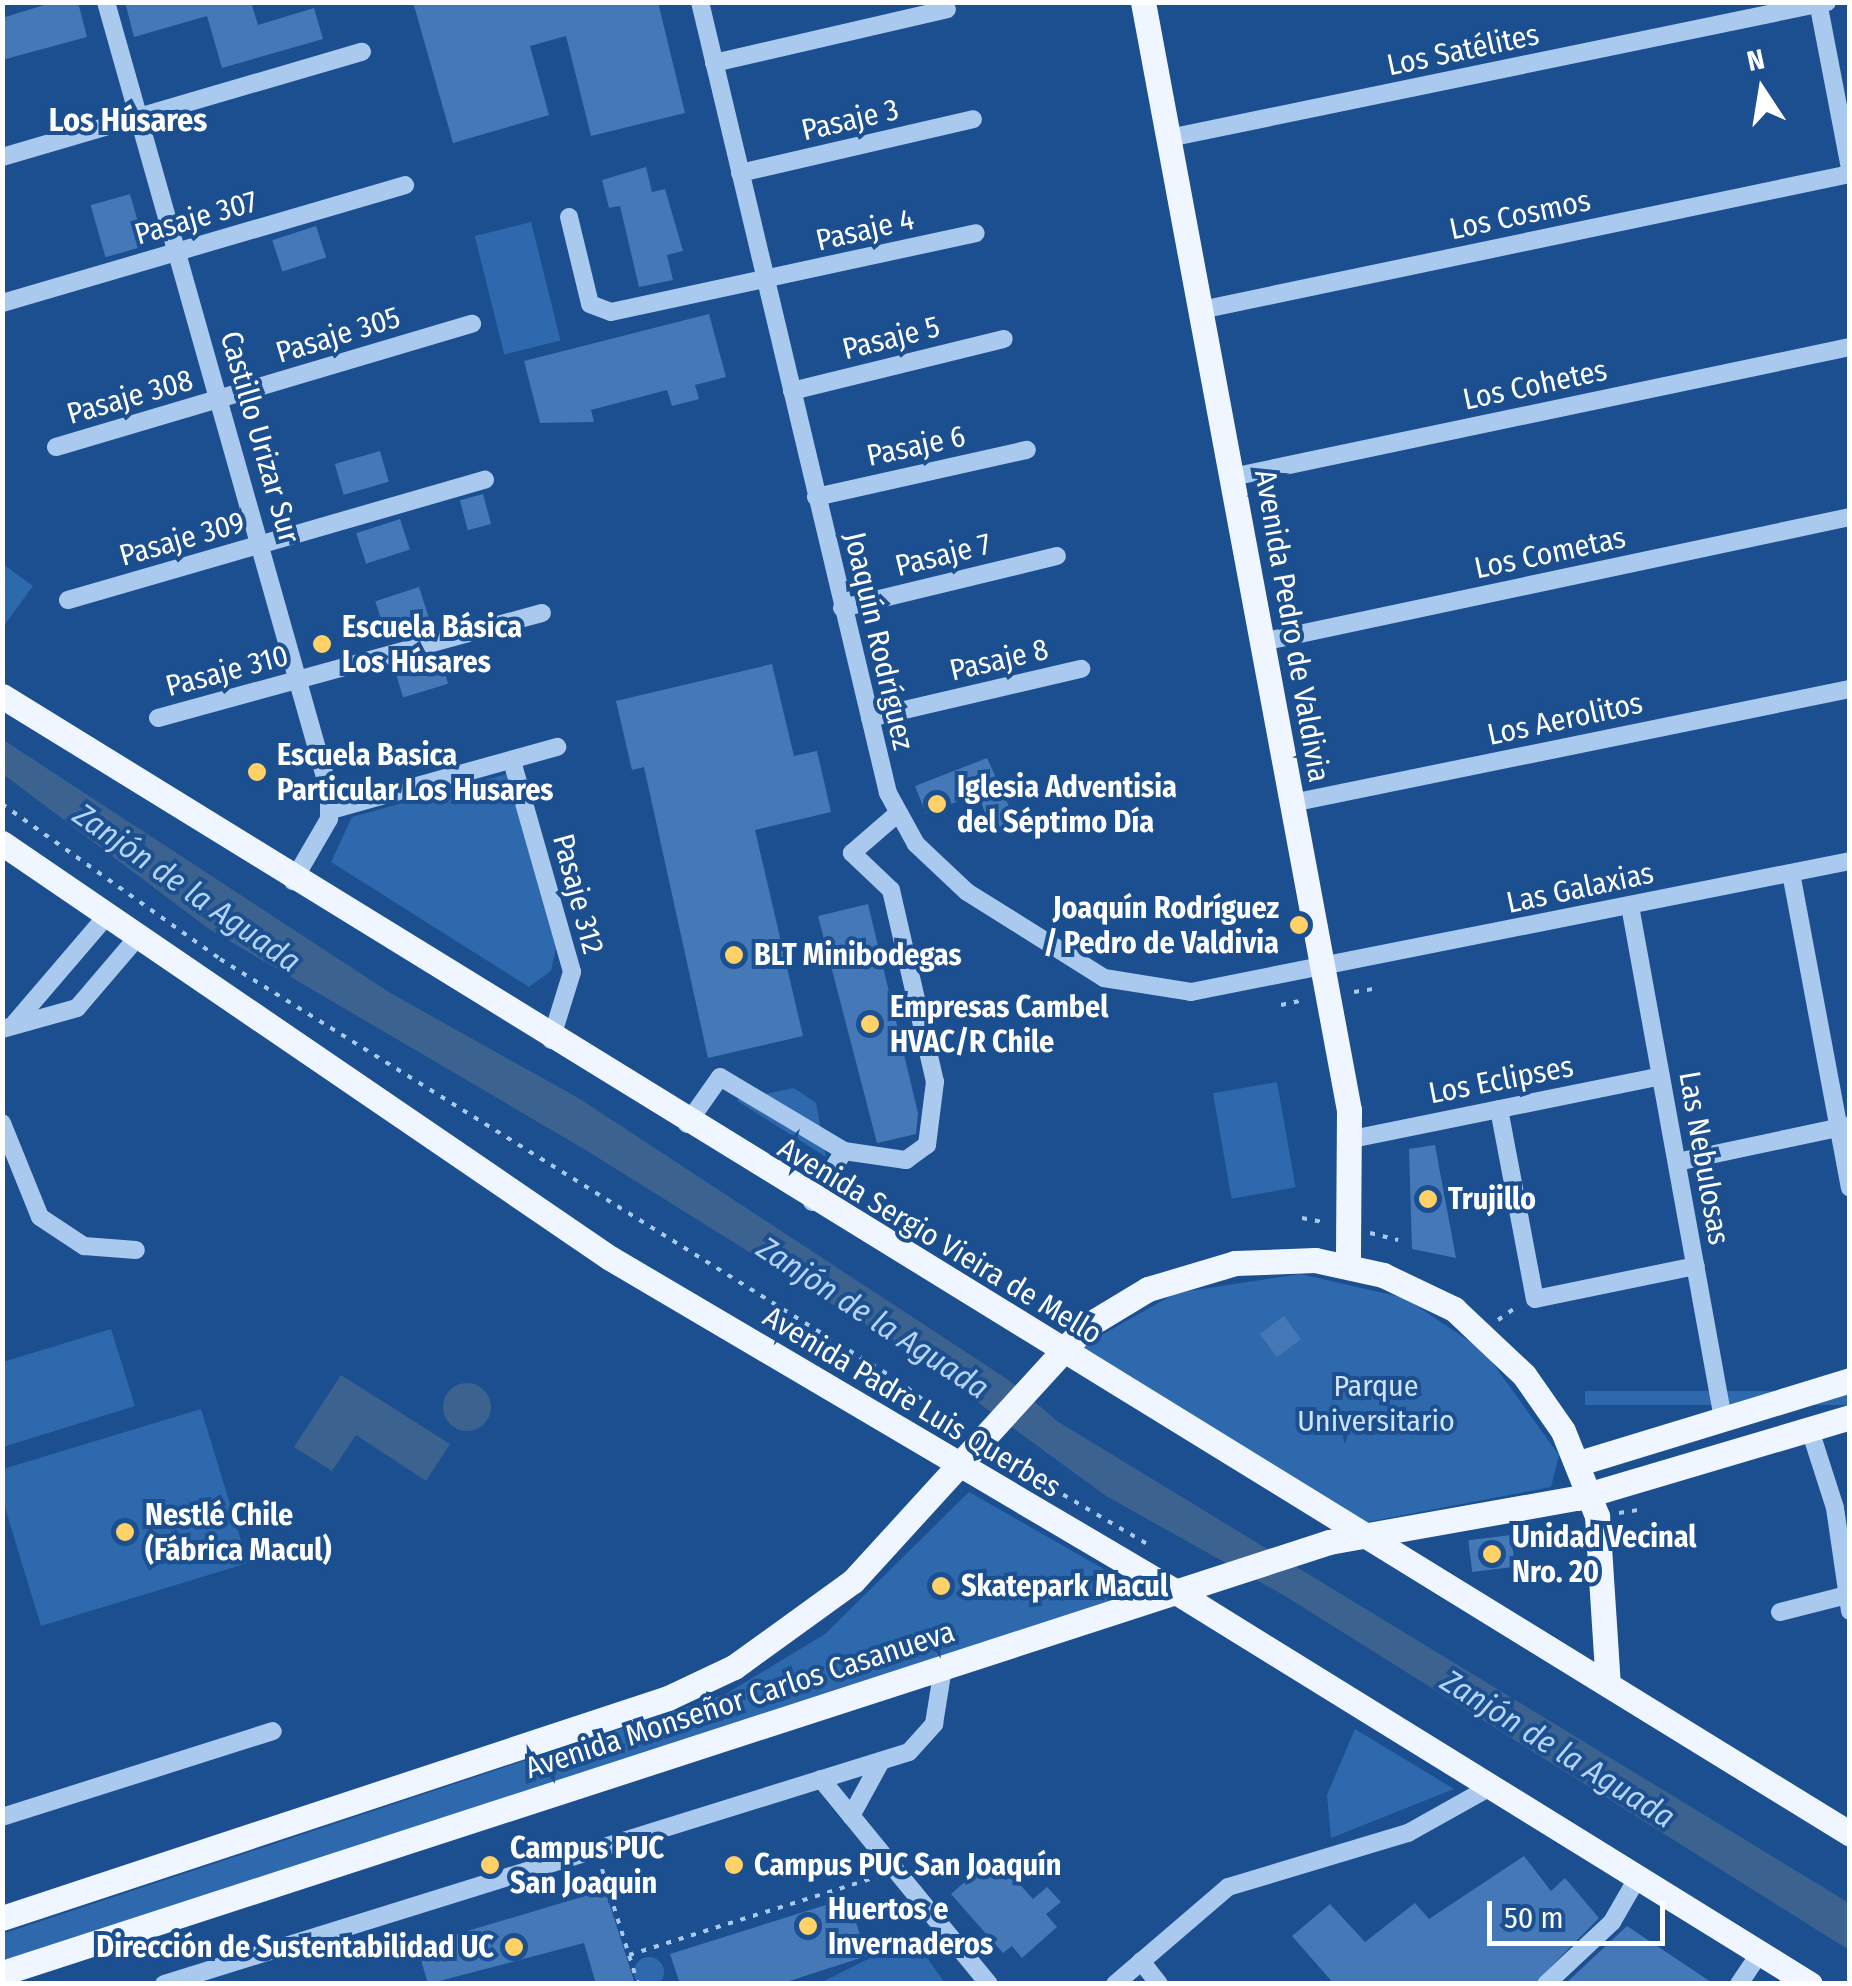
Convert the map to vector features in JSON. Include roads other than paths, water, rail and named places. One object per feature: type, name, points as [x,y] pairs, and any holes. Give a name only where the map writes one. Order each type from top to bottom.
[{"type":"main road","name":"Avenida Pedro de Valdivia","points":[[1143,2],[1352,1138],[1348,1264]]},
{"type":"main road","name":"Avenida Sergio Vieira de Mello","points":[[2,696],[812,1202],[1364,1534],[1850,1834]]},
{"type":"main road","name":"Avenida Padre Luis Querbes","points":[[2,843],[135,940],[610,1258],[973,1457],[1173,1590],[1810,1984]]},
{"type":"main road","name":"Avenida Monseñor Carlos Casanueva","points":[[2,1918],[668,1698],[734,1668],[853,1581],[973,1457],[1060,1351],[1124,1302],[1204,1269],[1282,1259],[1348,1264],[1435,1298],[1483,1333],[1544,1401],[1579,1463],[1591,1494],[1606,1588],[1608,1685]]},
{"type":"main road","points":[[1579,1463],[1850,1380]]},
{"type":"main road","name":"Avenida Monseñor Carlos Casanueva","points":[[2,1973],[1329,1542],[1591,1494],[1850,1417]]},
{"type":"street","name":"Castillo Urizar Sur","points":[[106,2],[300,679],[331,810]]},
{"type":"street","name":"Joaquín Rodríguez","points":[[700,2],[842,608],[897,814],[958,886],[1120,985],[1192,992],[1322,970]]},
{"type":"street","points":[[1821,3],[1850,171]]},
{"type":"street","name":"Los Satélites","points":[[1169,138],[1821,3]]},
{"type":"street","points":[[714,64],[947,9]]},
{"type":"street","points":[[2,157],[362,52]]},
{"type":"street","name":"Pasaje 3","points":[[740,173],[973,119]]},
{"type":"street","name":"Los Cosmos","points":[[1201,310],[1850,171]]},
{"type":"street","name":"Pasaje 307","points":[[2,303],[405,185]]},
{"type":"street","name":"Pasaje 4","points":[[569,217],[598,311],[765,281],[976,233]]},
{"type":"street","name":"Pasaje 305","points":[[220,399],[472,324]]},
{"type":"street","name":"Pasaje 5","points":[[792,391],[1004,340]]},
{"type":"street","name":"Los Cohetes","points":[[1232,477],[1850,348]]},
{"type":"street","name":"Pasaje 308","points":[[56,447],[220,399]]},
{"type":"street","name":"Pasaje 6","points":[[816,497],[1027,450]]},
{"type":"street","name":"Pasaje 309","points":[[68,600],[484,480]]},
{"type":"street","name":"Los Cometas","points":[[1262,642],[1850,518]]},
{"type":"street","name":"Pasaje 7","points":[[842,608],[1057,556]]},
{"type":"street","name":"Pasaje 310","points":[[158,718],[542,613]]},
{"type":"street","name":"Pasaje 8","points":[[870,718],[1082,669]]},
{"type":"street","name":"Los Aerolitos","points":[[1292,803],[1850,689]]},
{"type":"street","points":[[293,881],[331,810],[557,748]]},
{"type":"street","name":"Pasaje 312","points":[[512,760],[572,972],[551,1040]]},
{"type":"street","points":[[687,1124],[720,1077],[844,1151],[906,1160],[930,1138],[935,1082],[891,890],[852,853],[897,814]]},
{"type":"street","name":"Las Galaxias","points":[[1322,970],[1850,861]]},
{"type":"street","points":[[1791,873],[1844,1127],[1850,1188]]},
{"type":"street","name":"Las Nebulosas","points":[[1630,906],[1723,1420]]},
{"type":"street","points":[[6,1028],[49,994],[104,918]]},
{"type":"street","points":[[6,1028],[77,1008],[135,940]]},
{"type":"street","name":"Los Eclipses","points":[[1352,1138],[1661,1076]]},
{"type":"street","points":[[1499,1109],[1535,1298],[1696,1266]]},
{"type":"street","points":[[2,1123],[40,1217],[84,1246],[136,1250]]},
{"type":"street","points":[[1677,1162],[1844,1127]]},
{"type":"street","points":[[812,1202],[844,1151]]},
{"type":"street","points":[[1780,1612],[1848,1603],[1810,1430]]},
{"type":"street","points":[[164,1984],[909,1752],[931,1730],[943,1668]]},
{"type":"street","points":[[2,1816],[272,1730]]},
{"type":"street","points":[[851,1816],[863,1782],[884,1759]]},
{"type":"street","points":[[820,1778],[989,1984]]},
{"type":"street","points":[[1116,1984],[1228,1887],[1435,1822],[1492,1786]]},
{"type":"street","points":[[1546,1984],[1612,1922],[1639,1875]]},
{"type":"street","points":[[1739,1984],[1760,1952]]},
{"type":"street","points":[[1141,1961],[1160,1984]]},
{"type":"water","name":"Zanjón de la Aguada","points":[[2,739],[392,994],[580,1099],[1010,1381],[1057,1421],[1849,1903],[1849,1950],[1285,1596],[1106,1496],[906,1350],[584,1149],[209,929],[3,774]]},
{"type":"water","points":[[341,1375],[450,1444],[426,1481],[356,1435],[332,1471],[294,1447]]},
{"type":"water","points":[[467,1383],[484,1390],[491,1407],[484,1424],[467,1431],[450,1424],[443,1407],[450,1390]]},
{"type":"place","name":"Escuela Básica Los Húsares","points":[[322,644]]},
{"type":"place","name":"Escuela Basica Particular Los Husares","points":[[257,772]]},
{"type":"place","name":"Iglesia Adventisia del Séptimo Día","points":[[937,804]]},
{"type":"place","name":"Joaquín Rodríguez / Pedro de Valdivia","points":[[1299,925]]},
{"type":"place","name":"BLT Minibodegas","points":[[734,955]]},
{"type":"place","name":"Empresas Cambel HVAC/R Chile","points":[[870,1024]]},
{"type":"place","name":"Trujillo","points":[[1428,1199]]},
{"type":"place","name":"Nestlé Chile (Fábrica Macul)","points":[[125,1532]]},
{"type":"place","name":"Unidad Vecinal Nro. 20","points":[[1492,1554]]},
{"type":"place","name":"Skatepark Macul","points":[[941,1586]]},
{"type":"place","name":"Campus PUC San Joaquin","points":[[490,1865]]},
{"type":"place","name":"Campus PUC San Joaquín","points":[[734,1865]]},
{"type":"place","name":"Huertos e Invernaderos","points":[[808,1926]]},
{"type":"place","name":"Dirección de Sustentabilidad UC","points":[[514,1947]]},
{"type":"district","name":"Los Húsares","points":[[128,120]]},
{"type":"park label","name":"Parque Universitario","points":[[1376,1403]]}]
